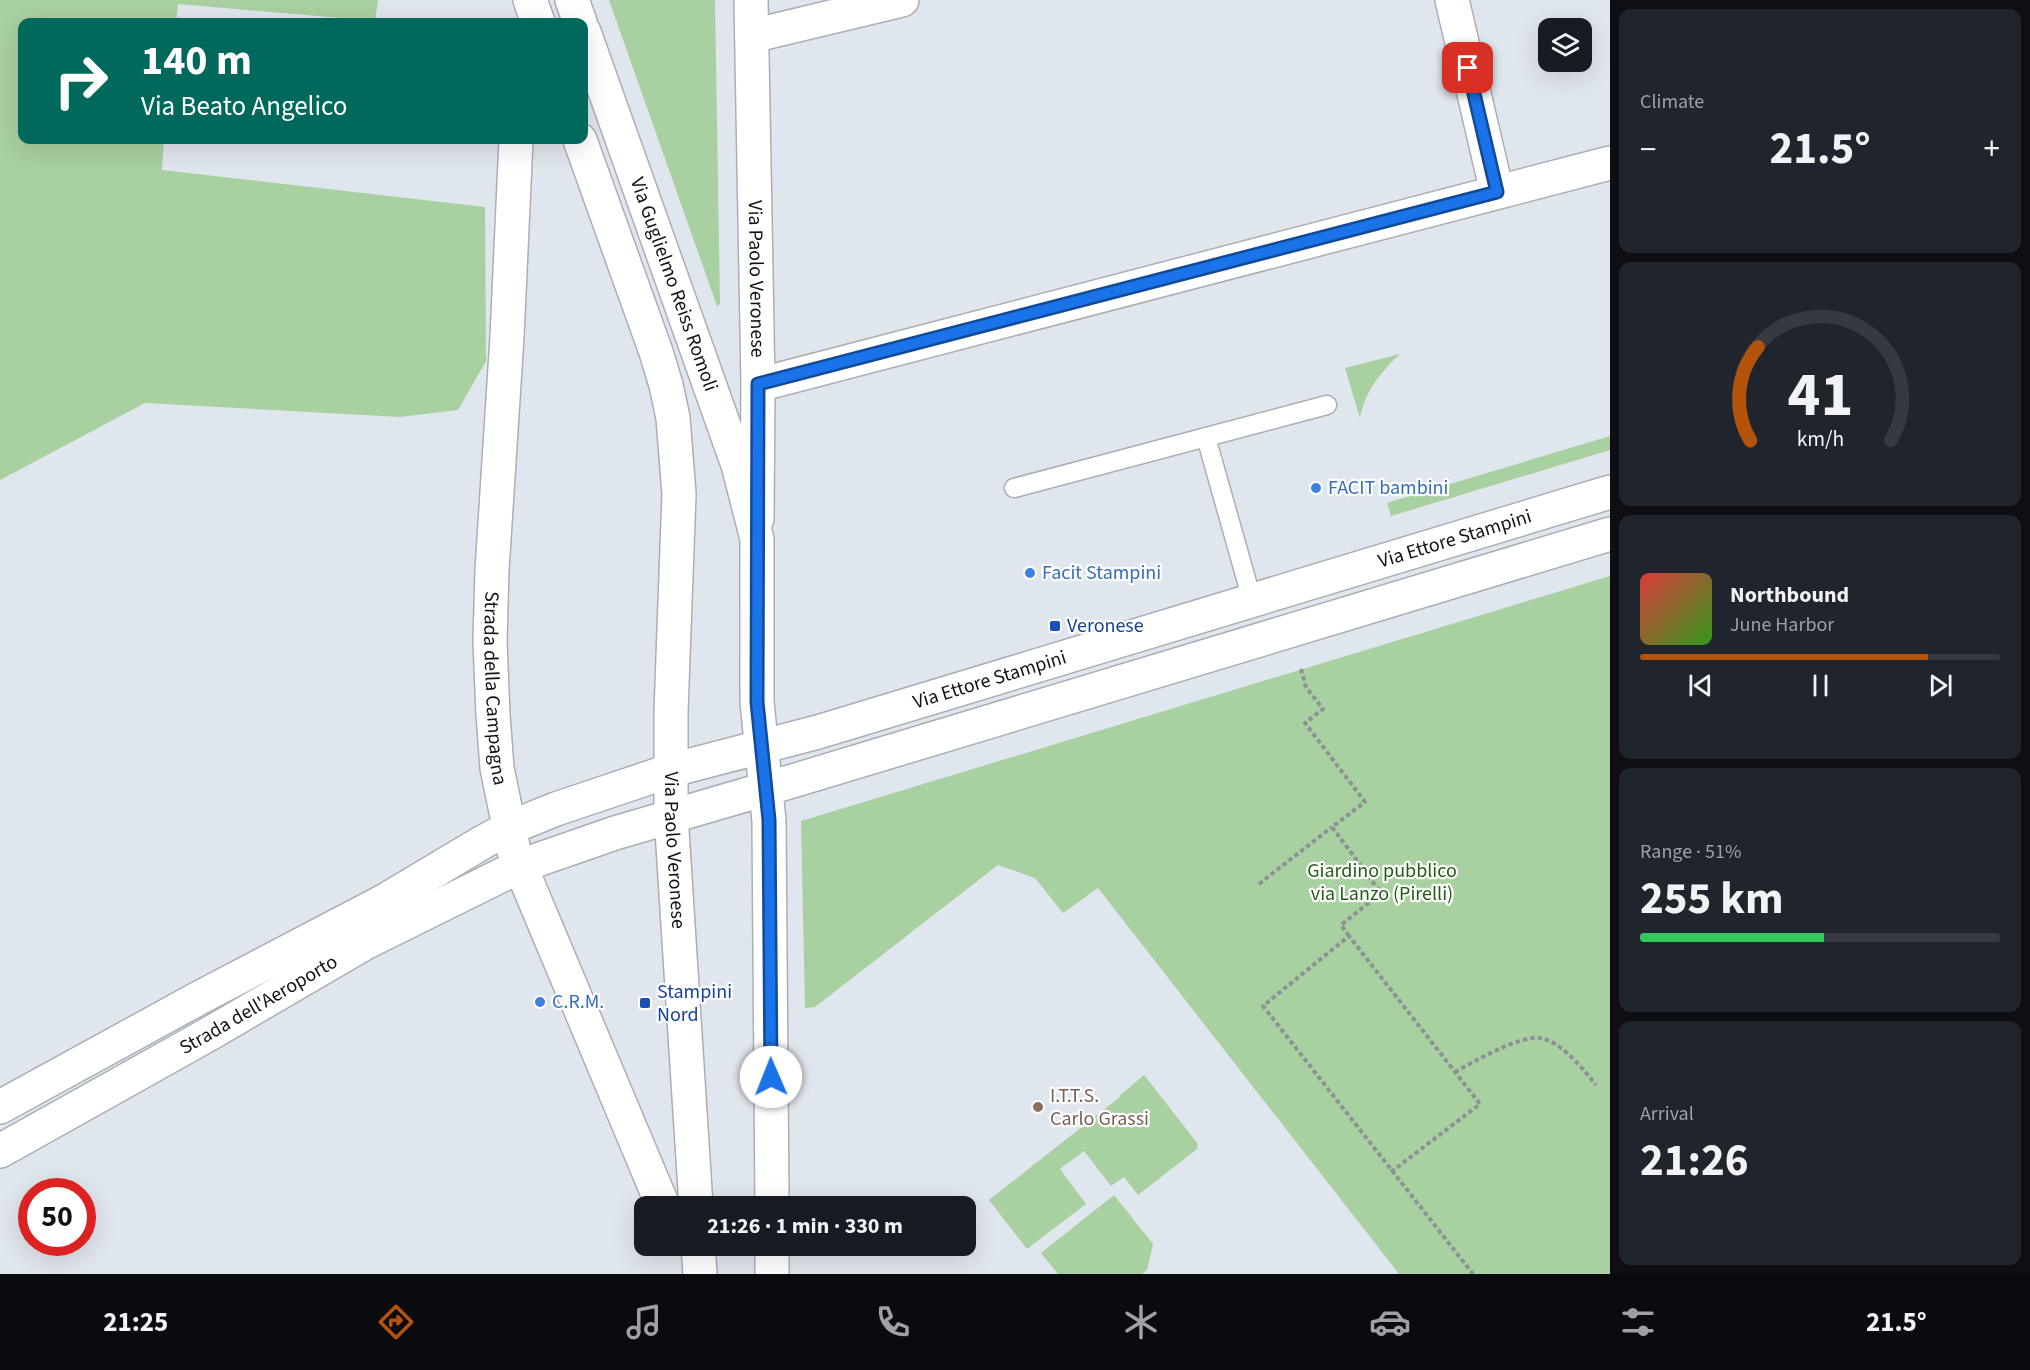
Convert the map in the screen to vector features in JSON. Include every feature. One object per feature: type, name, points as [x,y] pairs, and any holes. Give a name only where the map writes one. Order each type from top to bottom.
[{"type":"main road","points":[[572,0],[579,18]]},
{"type":"main road","name":"Via Paolo Veronese","points":[[751,0],[758,384],[757,702],[769,820],[772,1196]]},
{"type":"main road","points":[[752,36],[902,0]]},
{"type":"main road","points":[[1452,0],[1497,192]]},
{"type":"main road","name":"Via Guglielmo Reiss Romoli","points":[[588,43],[738,465],[757,539]]},
{"type":"main road","name":"Strada della Campagna","points":[[516,144],[507,337],[492,570],[490,641],[497,768],[509,828],[520,866],[659,1196]]},
{"type":"main road","name":"Via Guglielmo Reiss Romoli","points":[[581,144],[642,311],[666,385],[673,418],[679,494]]},
{"type":"main road","points":[[758,384],[1610,163]]},
{"type":"main road","name":"Via Ettore Stampini","points":[[509,828],[556,809],[672,770],[829,729],[1610,492]]},
{"type":"main road","name":"Via Paolo Veronese","points":[[679,494],[671,712],[672,815],[695,1196]]},
{"type":"main road","name":"Via Ettore Stampini","points":[[520,866],[672,815],[1610,534]]},
{"type":"main road","name":"Strada dell'Aeroporto","points":[[0,1107],[198,998],[386,900],[509,828]]},
{"type":"main road","name":"Strada dell'Aeroporto","points":[[0,1151],[209,1034],[365,943],[520,866]]},
{"type":"main road","points":[[685,1256],[693,1274]]},
{"type":"main road","points":[[699,1256],[700,1274]]},
{"type":"main road","points":[[772,1256],[772,1274]]},
{"type":"lane","points":[[1014,488],[1327,405]]},
{"type":"lane","points":[[1206,437],[1252,600]]},
{"type":"path","points":[[1259,884],[1365,802],[1305,723],[1323,709],[1306,687],[1301,669]]},
{"type":"path","points":[[1332,827],[1381,893],[1341,925],[1480,1104],[1391,1172]]},
{"type":"path","points":[[1349,936],[1263,1006],[1473,1274]]},
{"type":"path","points":[[1455,1072],[1515,1042],[1540,1038],[1562,1048],[1579,1063],[1596,1085]]},
{"type":"green space","points":[[0,0],[378,0],[375,18],[340,18],[178,4],[176,18],[18,18],[18,144],[164,144],[162,170],[485,207],[486,361],[458,410],[400,417],[145,403],[0,480]]},
{"type":"green space","points":[[609,0],[715,0],[720,304],[717,306]]},
{"type":"green space","points":[[1400,354],[1375,383],[1362,408],[1360,418],[1345,368]]},
{"type":"green space","points":[[1610,436],[1610,450],[1391,516],[1387,503]]},
{"type":"green space","name":"Giardino pubblico via Lanzo (Pirelli)","points":[[1610,576],[1610,1274],[1399,1274],[1098,888],[1063,913],[1035,878],[998,865],[815,1007],[805,1008],[801,821]]},
{"type":"green space","points":[[1144,1075],[1198,1144],[1197,1149],[1138,1195],[1124,1177],[1111,1186],[1084,1151],[1060,1169],[1086,1204],[1027,1249],[989,1200],[1120,1097]]},
{"type":"green space","points":[[1114,1195],[1153,1244],[1147,1270],[1142,1274],[1058,1274],[1041,1253]]},
{"type":"place","name":"FACIT bambini","points":[[1316,488]]},
{"type":"place","name":"Facit Stampini","points":[[1030,573]]},
{"type":"place","name":"Veronese","points":[[1055,626]]},
{"type":"place","name":"C.R.M.","points":[[540,1002]]},
{"type":"place","name":"Stampini Nord","points":[[645,1003]]},
{"type":"place","name":"I.T.T.S. Carlo Grassi","points":[[1038,1107]]},
{"type":"route","points":[[771,1077],[769,820],[757,702],[758,384],[1497,192],[1468,68]]}]
